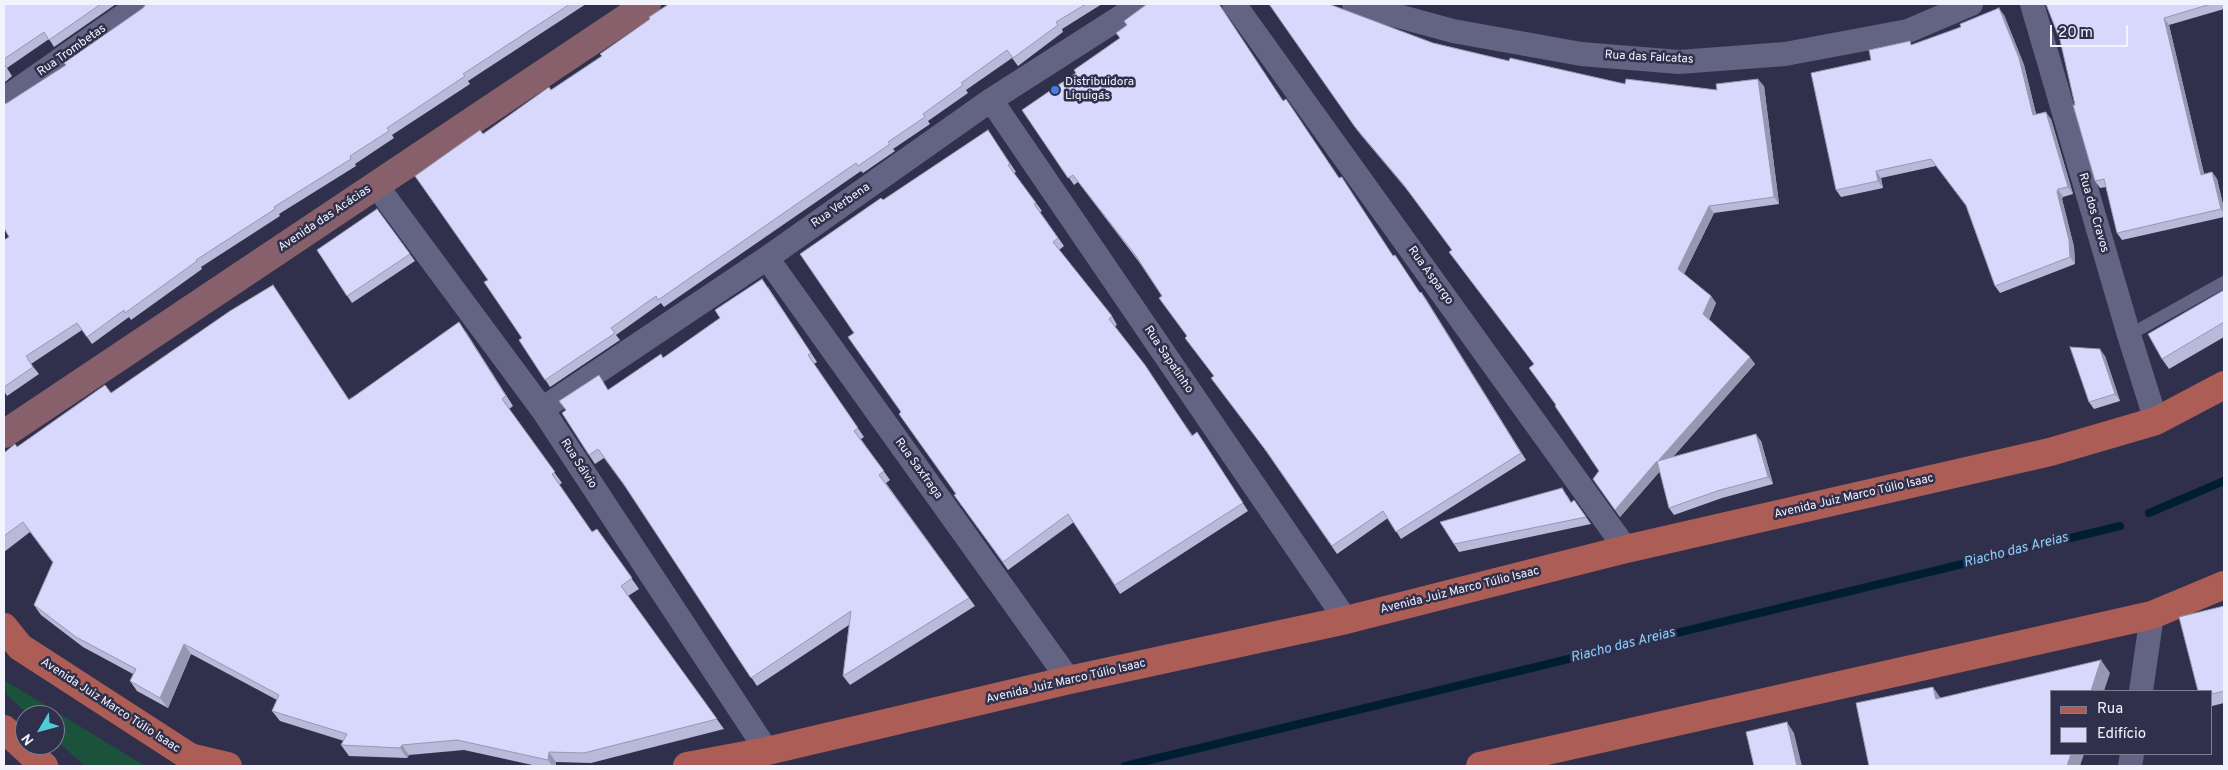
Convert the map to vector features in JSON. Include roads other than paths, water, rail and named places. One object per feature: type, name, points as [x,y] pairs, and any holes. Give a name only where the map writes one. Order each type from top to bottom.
[{"type":"main road","name":"Avenida das Acácias","points":[[4,434],[647,4]]},
{"type":"main road","name":"Avenida Juiz Marco Túlio Isaac","points":[[687,766],[768,752],[1069,680],[1346,620],[1626,549],[2050,452],[2156,421],[2224,385]]},
{"type":"main road","points":[[1480,766],[2152,615],[2224,585]]},
{"type":"main road","name":"Avenida Juiz Marco Túlio Isaac","points":[[4,626],[20,647],[190,757],[228,766]]},
{"type":"main road","points":[[4,729],[44,766]]},
{"type":"street","name":"Rua Trombetas","points":[[4,98],[140,4]]},
{"type":"street","name":"Rua Verbena","points":[[542,409],[767,258],[990,100],[1141,4]]},
{"type":"street","name":"Rua Aspargo","points":[[1234,4],[1626,549]]},
{"type":"street","name":"Rua das Falcatas","points":[[1354,4],[1453,31],[1551,49],[1581,54],[1679,62],[1785,54],[1908,31],[1971,4]]},
{"type":"street","name":"Rua dos Cravos","points":[[2032,4],[2128,335],[2156,421]]},
{"type":"street","name":"Rua Sapatinho","points":[[990,100],[1346,620]]},
{"type":"street","name":"Rua Sálvio","points":[[376,185],[542,409],[768,752]]},
{"type":"street","name":"Rua Saxfraga","points":[[767,258],[1069,680]]},
{"type":"street","points":[[2141,690],[2152,615]]},
{"type":"lane","points":[[2128,335],[2224,282]]},
{"type":"waterway","name":"Riacho das Areias","points":[[2149,513],[2224,481]]},
{"type":"waterway","name":"Riacho das Areias","points":[[1125,766],[2120,526]]},
{"type":"place","name":"Distribuidora Liquigás","points":[[1055,90]]}]
